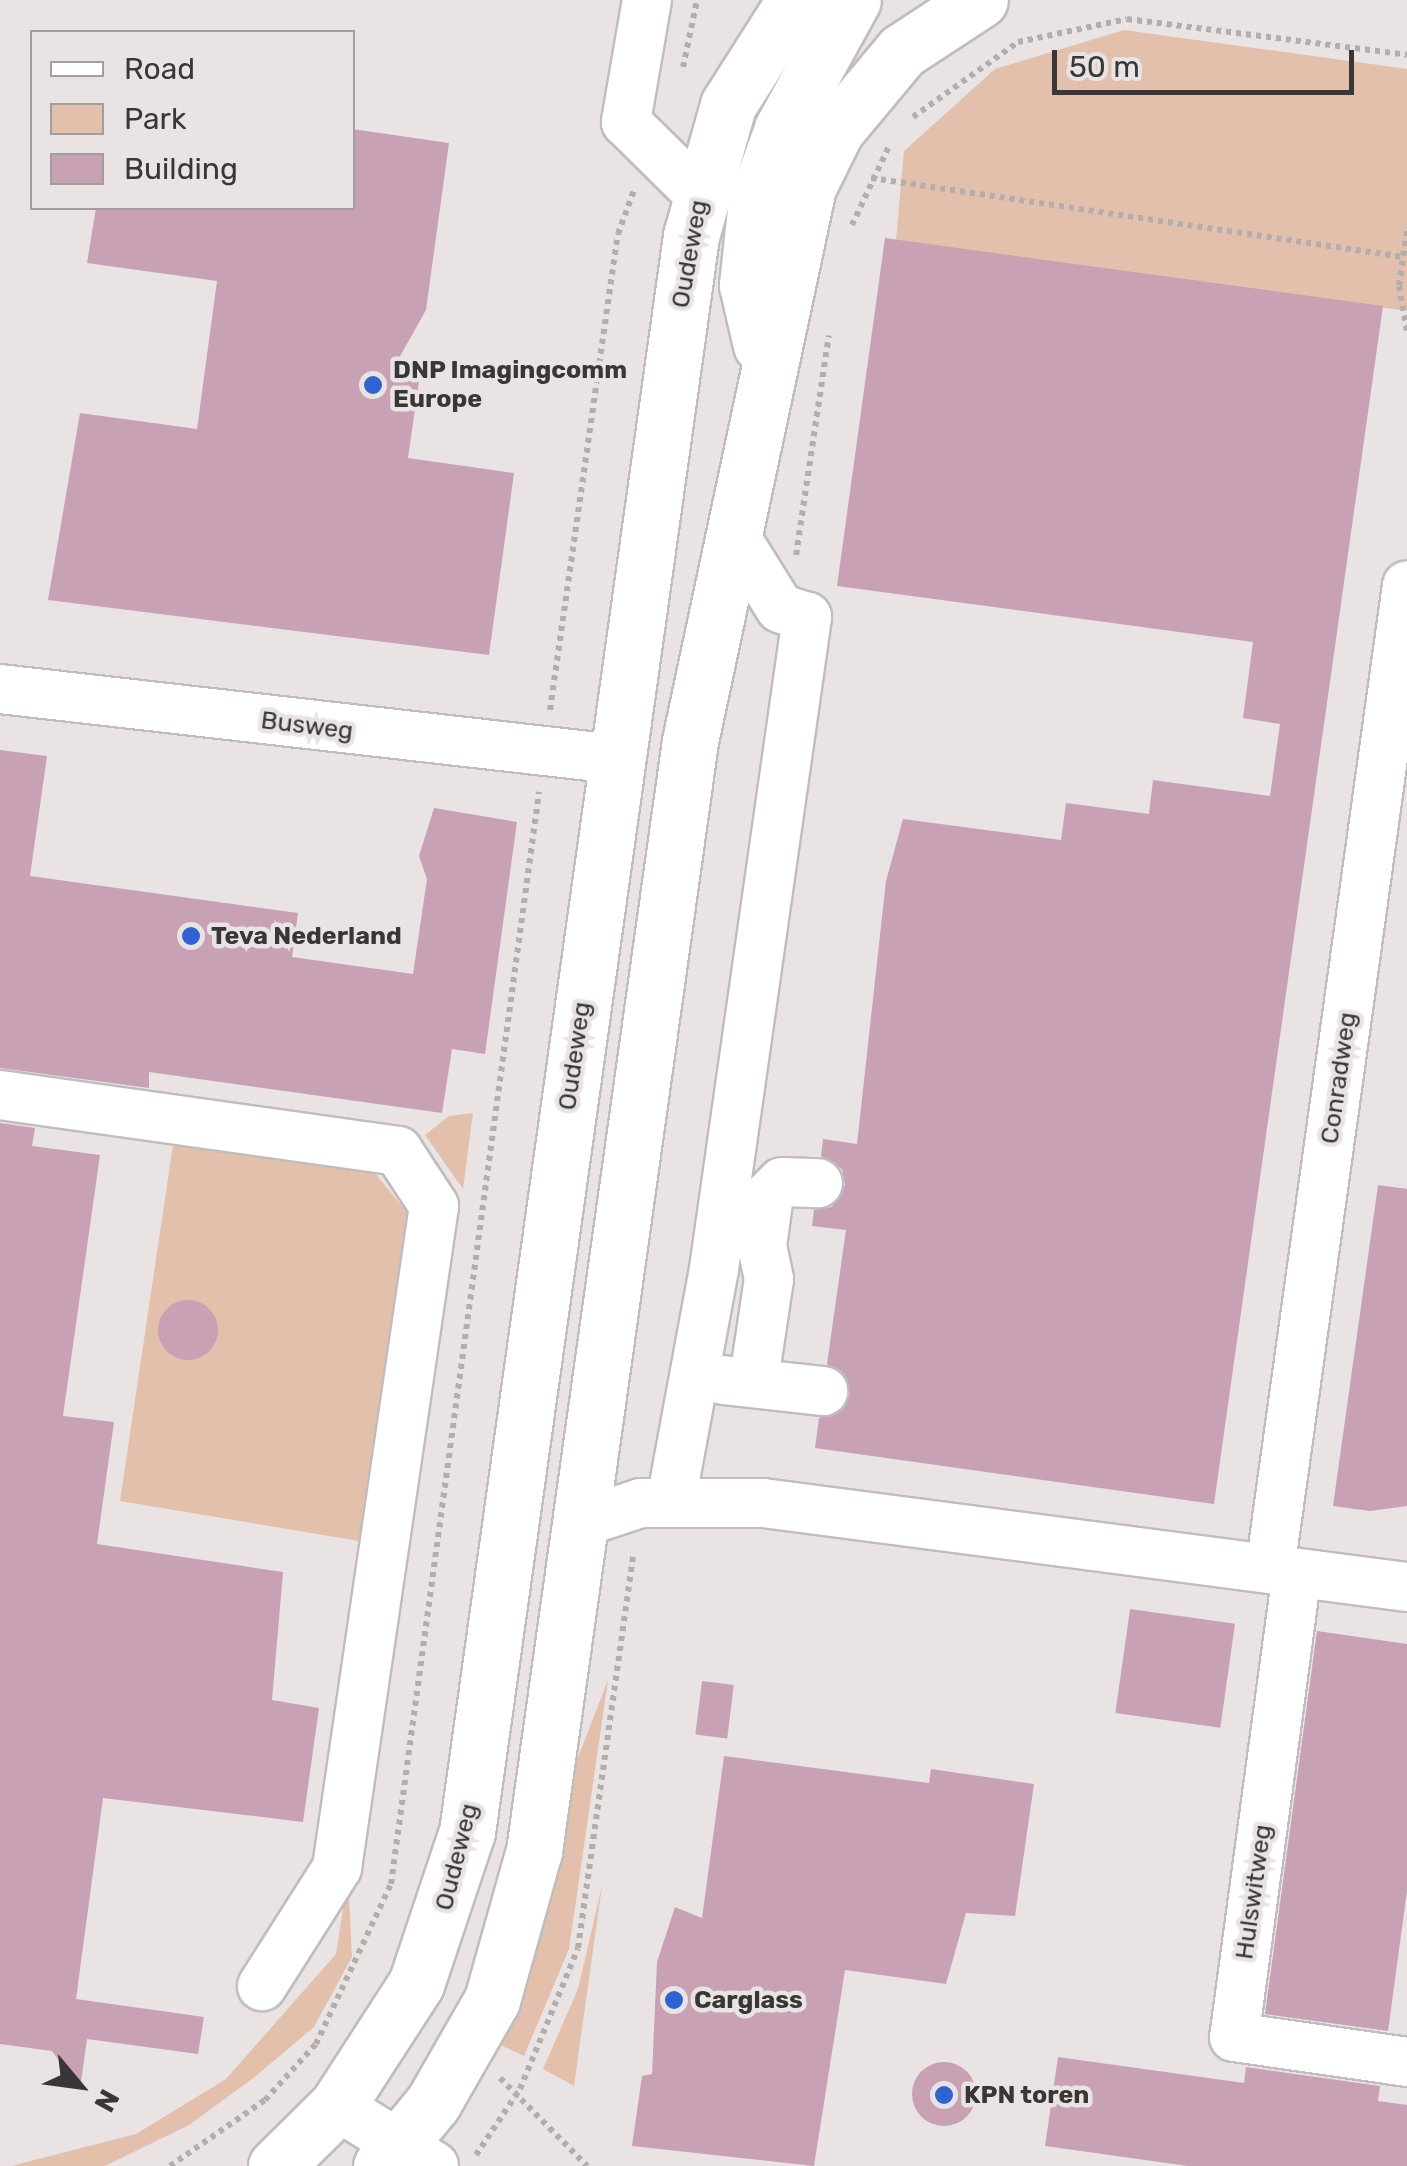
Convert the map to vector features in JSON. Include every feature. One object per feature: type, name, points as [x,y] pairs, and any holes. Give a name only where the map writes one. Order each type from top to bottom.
[{"type":"main road","name":"Oudeweg","points":[[276,2166],[337,2106],[416,1984],[466,1832],[615,759],[699,194],[747,66],[795,0]]},
{"type":"main road","points":[[768,367],[747,286],[756,201],[782,129],[856,0],[960,10]]},
{"type":"main road","points":[[404,2160],[463,2058],[516,1928],[580,1523],[682,798],[768,367],[822,155],[869,87],[960,10]]},
{"type":"street","points":[[647,0],[638,135],[699,194]]},
{"type":"street","points":[[676,1481],[694,1386],[807,618],[780,608],[733,532]]},
{"type":"street","name":"Conradweg","points":[[1284,1571],[1407,586]]},
{"type":"street","name":"Busweg","points":[[0,689],[615,759]]},
{"type":"street","points":[[0,1095],[398,1151],[434,1206],[337,1868],[262,1986]]},
{"type":"street","points":[[754,1379],[769,1279],[762,1246],[769,1195],[782,1182],[818,1183]]},
{"type":"street","points":[[694,1386],[754,1379],[823,1390]]},
{"type":"street","points":[[580,1523],[676,1481],[763,1503],[1407,1588]]},
{"type":"street","name":"Hulswitweg","points":[[1284,1571],[1234,2038],[1407,2062]]},
{"type":"street","points":[[337,2106],[404,2160]]},
{"type":"path","points":[[676,84],[697,0]]},
{"type":"path","points":[[910,121],[1018,42],[1127,19],[1407,55]]},
{"type":"path","points":[[847,242],[871,178],[896,134]]},
{"type":"path","points":[[170,2166],[265,2100],[316,2044],[390,1884],[544,752],[618,234],[638,135]]},
{"type":"path","points":[[871,178],[1403,256]]},
{"type":"path","points":[[1407,231],[1403,256],[1407,331]]},
{"type":"path","points":[[780,608],[800,544],[832,313]]},
{"type":"path","points":[[468,2166],[520,2089],[567,2155],[586,2166]]},
{"type":"green space","points":[[1124,30],[1407,69],[1407,311],[896,240],[904,151],[995,69]]},
{"type":"green space","points":[[473,1113],[463,1189],[425,1135],[449,1116]]},
{"type":"green space","points":[[174,1138],[370,1167],[410,1216],[365,1542],[120,1501]]},
{"type":"green space","points":[[608,1680],[569,1949],[524,2056],[498,2044],[534,1960],[577,1760]]},
{"type":"green space","points":[[348,1877],[352,1957],[314,2027],[189,2125],[105,2166],[11,2166],[136,2134],[226,2079],[336,1954]]},
{"type":"green space","points":[[602,1886],[574,2086],[543,2069],[578,1989]]},
{"type":"building","points":[[355,129],[449,143],[426,310],[399,358],[422,360],[408,458],[514,473],[489,655],[48,600],[80,413],[197,429],[217,281],[87,263],[96,210],[355,210]]},
{"type":"building","points":[[885,238],[1383,306],[1214,1504],[815,1448],[819,1418],[844,1408],[850,1393],[827,1364],[846,1230],[812,1226],[814,1210],[832,1207],[845,1185],[842,1169],[821,1156],[823,1139],[857,1144],[886,881],[903,819],[1061,840],[1066,803],[1149,814],[1153,780],[1270,796],[1280,724],[1243,718],[1253,642],[837,586]]},
{"type":"building","points":[[0,750],[47,756],[30,876],[298,913],[292,957],[413,974],[427,879],[419,856],[434,808],[517,822],[485,1054],[452,1049],[442,1113],[149,1072],[149,1088],[0,1068]]},
{"type":"building","points":[[0,1123],[35,1128],[32,1146],[100,1155],[63,1416],[114,1422],[97,1544],[283,1572],[272,1700],[319,1708],[303,1822],[103,1798],[76,1999],[204,2017],[198,2054],[87,2039],[80,2089],[52,2051],[0,2044]]},
{"type":"building","points":[[1378,1185],[1407,1189],[1407,1506],[1370,1511],[1333,1506]]},
{"type":"building","points":[[188,1300],[209,1309],[218,1330],[209,1351],[188,1360],[167,1351],[158,1330],[167,1309]]},
{"type":"building","points":[[1130,1609],[1235,1624],[1220,1728],[1115,1713]]},
{"type":"building","points":[[1317,1631],[1407,1644],[1407,1891],[1388,2031],[1265,2014]]},
{"type":"building","points":[[702,1681],[734,1685],[727,1738],[695,1735]]},
{"type":"building","points":[[724,1756],[929,1783],[931,1769],[1034,1784],[1015,1916],[966,1913],[946,1984],[845,1970],[814,2166],[632,2146],[642,2076],[652,2074],[657,1962],[675,1907],[702,1918]]},
{"type":"building","points":[[1058,2057],[1244,2083],[1246,2067],[1380,2086],[1378,2101],[1407,2105],[1407,2166],[1188,2166],[1045,2146]]},
{"type":"building","name":"KPN toren","points":[[944,2062],[967,2071],[976,2094],[967,2117],[944,2126],[921,2117],[912,2094],[921,2071]]},
{"type":"place","name":"DNP Imagingcomm Europe","points":[[373,385]]},
{"type":"place","name":"Teva Nederland","points":[[191,936]]},
{"type":"place","name":"Carglass","points":[[674,2000]]},
{"type":"place","name":"KPN toren","points":[[944,2095]]}]
